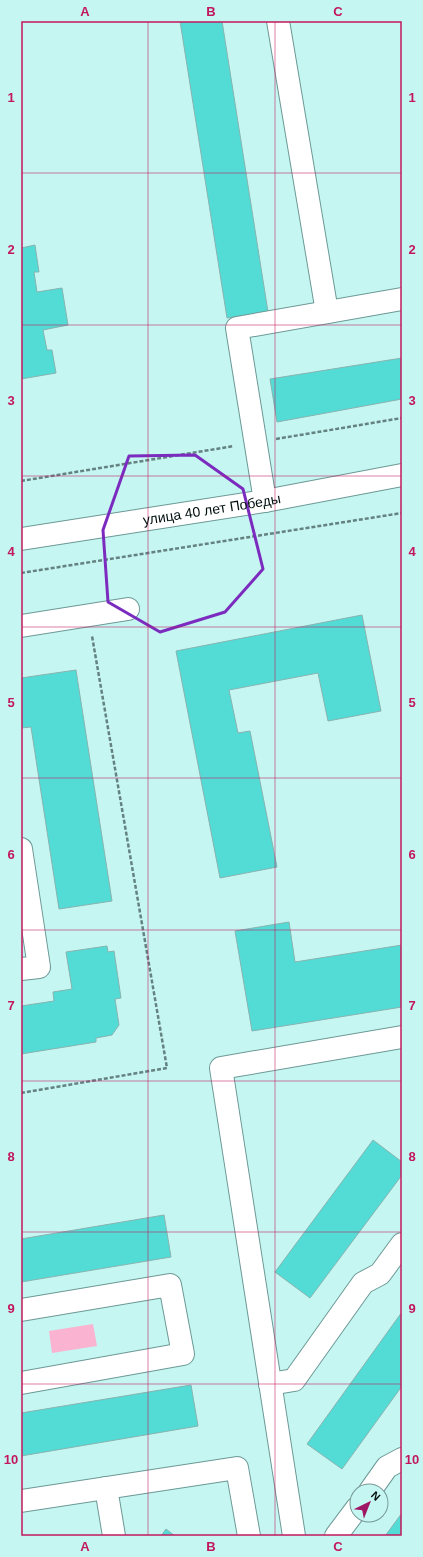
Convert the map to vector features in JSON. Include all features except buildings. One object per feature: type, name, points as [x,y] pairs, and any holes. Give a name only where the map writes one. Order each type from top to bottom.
[{"type":"street","points":[[278,21],[327,312]]},
{"type":"street","points":[[264,501],[238,328],[402,300]]},
{"type":"street","name":"улица 40 лет Победы","points":[[21,539],[264,501],[402,475]]},
{"type":"street","points":[[21,626],[128,609]]},
{"type":"street","points":[[21,849],[39,967],[21,969]]},
{"type":"street","points":[[294,1536],[221,1068],[402,1037]]},
{"type":"street","points":[[270,1384],[294,1380],[363,1283],[380,1274],[402,1244]]},
{"type":"street","points":[[21,1310],[170,1285],[183,1354],[21,1383]]},
{"type":"street","points":[[376,1483],[388,1467],[402,1459]]},
{"type":"street","points":[[21,1501],[238,1468],[249,1536]]},
{"type":"street","points":[[106,1488],[114,1536]]},
{"type":"street","points":[[336,1536],[349,1519]]},
{"type":"path","points":[[21,481],[402,418]]},
{"type":"path","points":[[21,573],[402,513]]},
{"type":"path","points":[[21,1093],[167,1068],[89,615]]},
{"type":"highlighted area","points":[[195,455],[243,489],[263,569],[225,612],[160,632],[108,602],[103,530],[129,456]]},
{"type":"shaded area","points":[[93,1324],[97,1346],[52,1353],[49,1331]]}]
